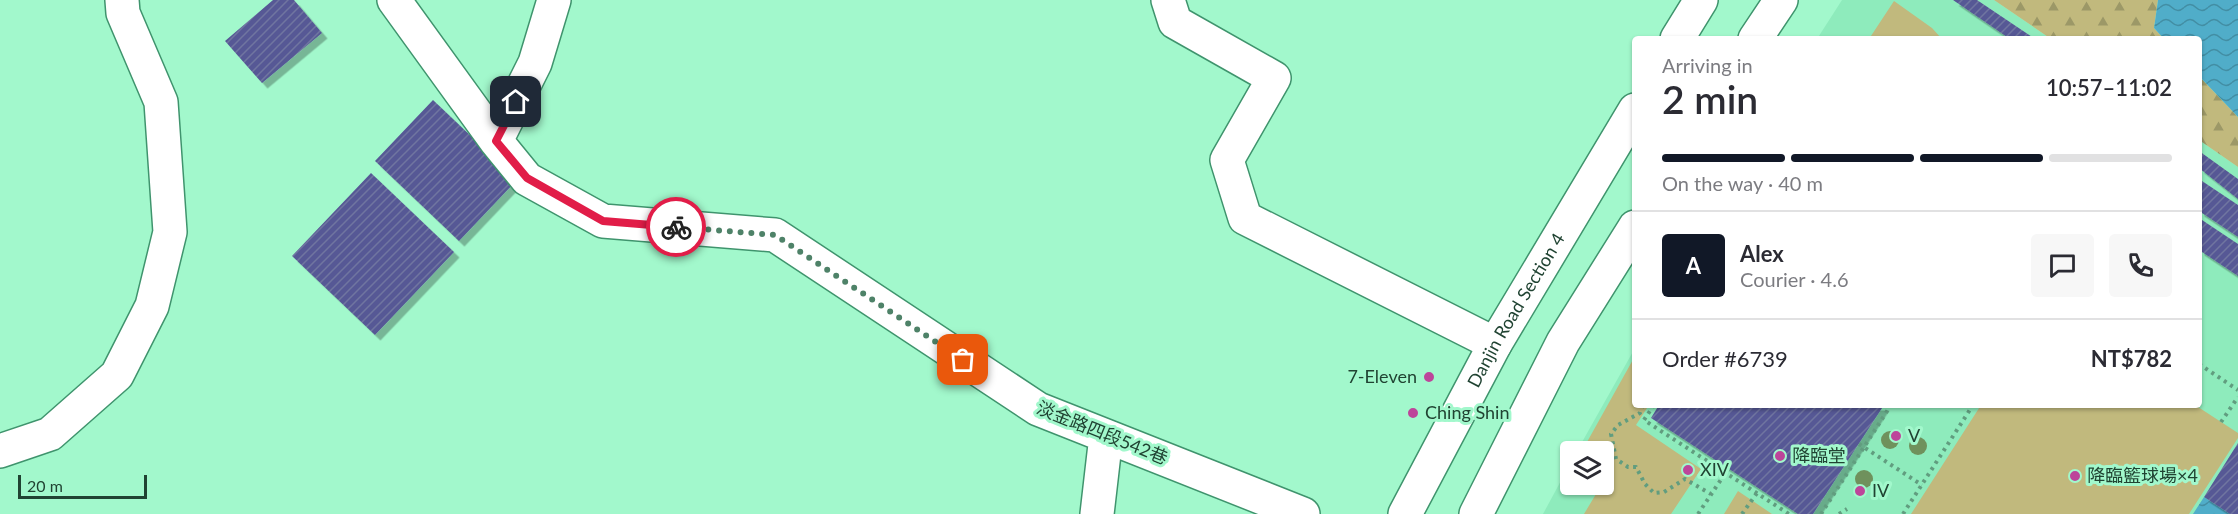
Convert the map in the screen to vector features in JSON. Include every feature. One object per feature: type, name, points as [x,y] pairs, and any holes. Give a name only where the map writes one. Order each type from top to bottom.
[{"type":"street","points":[[0,451],[50,434],[117,375],[152,306],[170,232],[161,102],[123,13],[122,0]]},
{"type":"street","name":"淡金路四段542巷","points":[[394,0],[496,141],[527,178],[603,221],[775,235],[1038,409],[1303,514]]},
{"type":"street","points":[[496,141],[535,63],[554,0]]},
{"type":"street","points":[[1168,0],[1175,22],[1274,78],[1227,160],[1245,218],[1495,344]]},
{"type":"street","points":[[1679,36],[1701,0]]},
{"type":"street","points":[[1757,36],[1781,0]]},
{"type":"street","name":"Danjin Road Section 4","points":[[1405,514],[1495,344],[1632,115]]},
{"type":"street","points":[[1476,514],[1563,342],[1632,232]]},
{"type":"street","points":[[1097,514],[1106,436]]},
{"type":"path","points":[[2202,366],[2238,390]]},
{"type":"path","points":[[2221,422],[2238,397]]},
{"type":"path","points":[[1642,408],[1640,413],[1618,425],[1611,434],[1616,459],[1628,467],[1636,467],[1645,484],[1654,493],[1665,492],[1685,479],[1712,494]]},
{"type":"path","points":[[1652,408],[1644,420],[1726,470],[1789,514]]},
{"type":"path","points":[[1821,514],[1889,408]]},
{"type":"path","points":[[1903,514],[1971,408]]},
{"type":"path","points":[[1859,444],[1922,485]]},
{"type":"path","points":[[1698,514],[1726,470]]},
{"type":"path","points":[[1743,514],[1757,493]]},
{"type":"path","points":[[1839,514],[1847,509]]},
{"type":"shaded area","points":[[1842,0],[1994,0],[2047,36],[1819,36]]},
{"type":"shaded area","points":[[2202,142],[2238,167],[2238,514],[1543,514],[1560,483],[1560,495],[1614,495],[1614,441],[1583,441],[1632,353],[1632,408],[2202,408]]},
{"type":"green space","points":[[1994,0],[2158,0],[2154,28],[2161,36],[2047,36]]},
{"type":"green space","points":[[1894,1],[1932,28],[1939,36],[1871,36]]},
{"type":"green space","points":[[2202,79],[2238,117],[2238,167],[2202,142]]},
{"type":"green space","points":[[1632,361],[1632,408],[1647,408],[1636,425],[1701,469],[1671,514],[1584,514],[1595,495],[1614,495],[1614,441],[1588,441]]},
{"type":"green space","name":"降臨籃球場×4","points":[[1979,408],[2200,408],[2238,433],[2238,438],[2189,514],[1911,514]]},
{"type":"green space","points":[[1738,491],[1772,514],[1724,514]]},
{"type":"water","points":[[2158,0],[2238,0],[2238,117],[2202,79],[2202,36],[2161,36],[2154,28]]},
{"type":"water","points":[[2204,497],[2230,514],[2193,514]]},
{"type":"building","points":[[273,0],[294,0],[322,33],[262,83],[225,41]]},
{"type":"building","points":[[1953,0],[1977,0],[2031,36],[2006,36]]},
{"type":"building","points":[[433,100],[517,180],[459,241],[375,161]]},
{"type":"building","points":[[2202,153],[2238,179],[2238,199],[2202,170]]},
{"type":"building","points":[[371,173],[454,252],[375,335],[292,256]]},
{"type":"building","points":[[2202,181],[2238,205],[2238,237],[2202,213]]},
{"type":"building","points":[[2202,220],[2238,244],[2238,276],[2202,252]]},
{"type":"building","name":"降臨堂","points":[[1657,408],[1882,408],[1813,514],[1798,514],[1651,418]]},
{"type":"building","points":[[2238,443],[2238,514],[2230,514],[2204,497]]},
{"type":"way so far","points":[[676,227],[775,235],[963,360]]},
{"type":"place","name":"7-Eleven","points":[[1429,377]]},
{"type":"place","name":"Ching Shin","points":[[1413,413]]},
{"type":"place","name":"V","points":[[1896,436]]},
{"type":"place","name":"降臨堂","points":[[1780,456]]},
{"type":"place","name":"XIV","points":[[1688,470]]},
{"type":"place","name":"降臨籃球場×4","points":[[2075,476]]},
{"type":"place","name":"IV","points":[[1860,491]]},
{"type":"route","points":[[516,102],[496,141],[527,178],[603,221],[676,227]]}]
